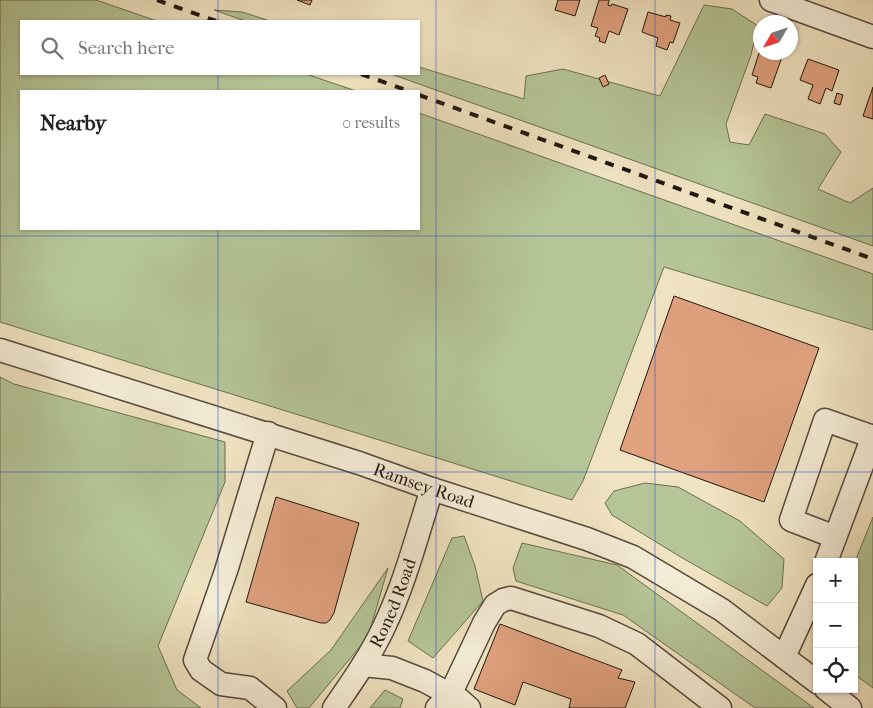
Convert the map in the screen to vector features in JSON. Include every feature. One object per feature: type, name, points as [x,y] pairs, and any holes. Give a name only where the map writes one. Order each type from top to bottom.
[{"type":"street","points":[[771,0],[873,37]]},
{"type":"street","name":"Ramsey Road","points":[[0,350],[268,433],[587,539],[633,557],[722,610],[813,679]]},
{"type":"street","points":[[827,558],[873,436],[825,420],[791,520],[835,537]]},
{"type":"street","points":[[268,433],[226,571],[195,660],[201,670],[221,684],[250,688],[275,708]]},
{"type":"street","name":"Roned Road","points":[[334,708],[363,665],[384,627],[402,584],[432,489]]},
{"type":"street","points":[[784,657],[813,595]]},
{"type":"street","points":[[443,701],[495,606],[503,600],[511,598],[599,626],[638,644],[720,708]]},
{"type":"street","points":[[363,665],[392,668],[425,681],[443,701],[469,708]]},
{"type":"street","points":[[831,693],[850,708]]},
{"type":"green space","points":[[0,0],[96,0],[154,20],[20,20],[20,75],[309,75],[353,90],[20,90],[20,230],[420,230],[420,113],[873,274],[873,330],[664,267],[583,481],[572,500],[0,322]]},
{"type":"green space","points":[[704,5],[732,9],[753,23],[753,47],[726,124],[730,142],[749,145],[765,114],[825,134],[841,152],[818,189],[850,203],[873,188],[873,246],[394,75],[420,75],[420,67],[524,99],[526,76],[563,69],[660,96]]},
{"type":"green space","points":[[214,10],[242,12],[267,20],[242,20]]},
{"type":"green space","points":[[0,377],[14,384],[225,442],[225,482],[158,646],[177,690],[201,708],[0,708]]},
{"type":"green space","points":[[645,483],[678,487],[740,521],[784,559],[782,588],[767,606],[612,515],[605,503],[614,491]]},
{"type":"green space","points":[[873,517],[873,688],[858,677],[858,558],[856,558]]},
{"type":"green space","points":[[464,536],[475,566],[483,601],[433,658],[408,641],[452,538]]},
{"type":"green space","points":[[522,543],[617,565],[814,708],[755,708],[623,615],[516,581],[513,568]]},
{"type":"green space","points":[[388,568],[368,637],[309,708],[297,708],[287,691],[331,650]]},
{"type":"green space","points":[[385,690],[403,699],[400,708],[370,708]]},
{"type":"building","points":[[297,0],[312,0],[310,5]]},
{"type":"building","points":[[558,0],[580,0],[575,16],[555,10]]},
{"type":"building","points":[[599,0],[609,0],[608,5],[611,6],[612,4],[628,9],[619,35],[609,31],[605,43],[599,41],[600,38],[595,36],[598,28],[591,26]]},
{"type":"building","points":[[648,12],[666,17],[666,15],[671,16],[670,20],[680,23],[673,43],[670,42],[667,50],[656,46],[658,38],[642,32]]},
{"type":"building","points":[[808,59],[839,70],[832,91],[826,88],[820,104],[808,99],[813,85],[800,80]]},
{"type":"building","points":[[757,60],[781,60],[771,88],[756,83],[758,77],[752,75]]},
{"type":"building","points":[[605,75],[609,84],[603,87],[599,78]]},
{"type":"building","points":[[873,87],[873,119],[863,116]]},
{"type":"building","points":[[837,93],[843,95],[840,105],[834,103]]},
{"type":"building","points":[[674,296],[819,348],[764,502],[620,450]]},
{"type":"building","points":[[276,497],[359,523],[334,613],[326,623],[246,602]]},
{"type":"building","points":[[500,624],[622,670],[618,678],[635,682],[625,708],[569,708],[571,699],[523,682],[515,705],[474,689]]},
{"type":"railway","points":[[157,0],[213,20]]},
{"type":"railway","points":[[364,75],[406,90]]},
{"type":"railway","points":[[420,95],[873,259]]}]
